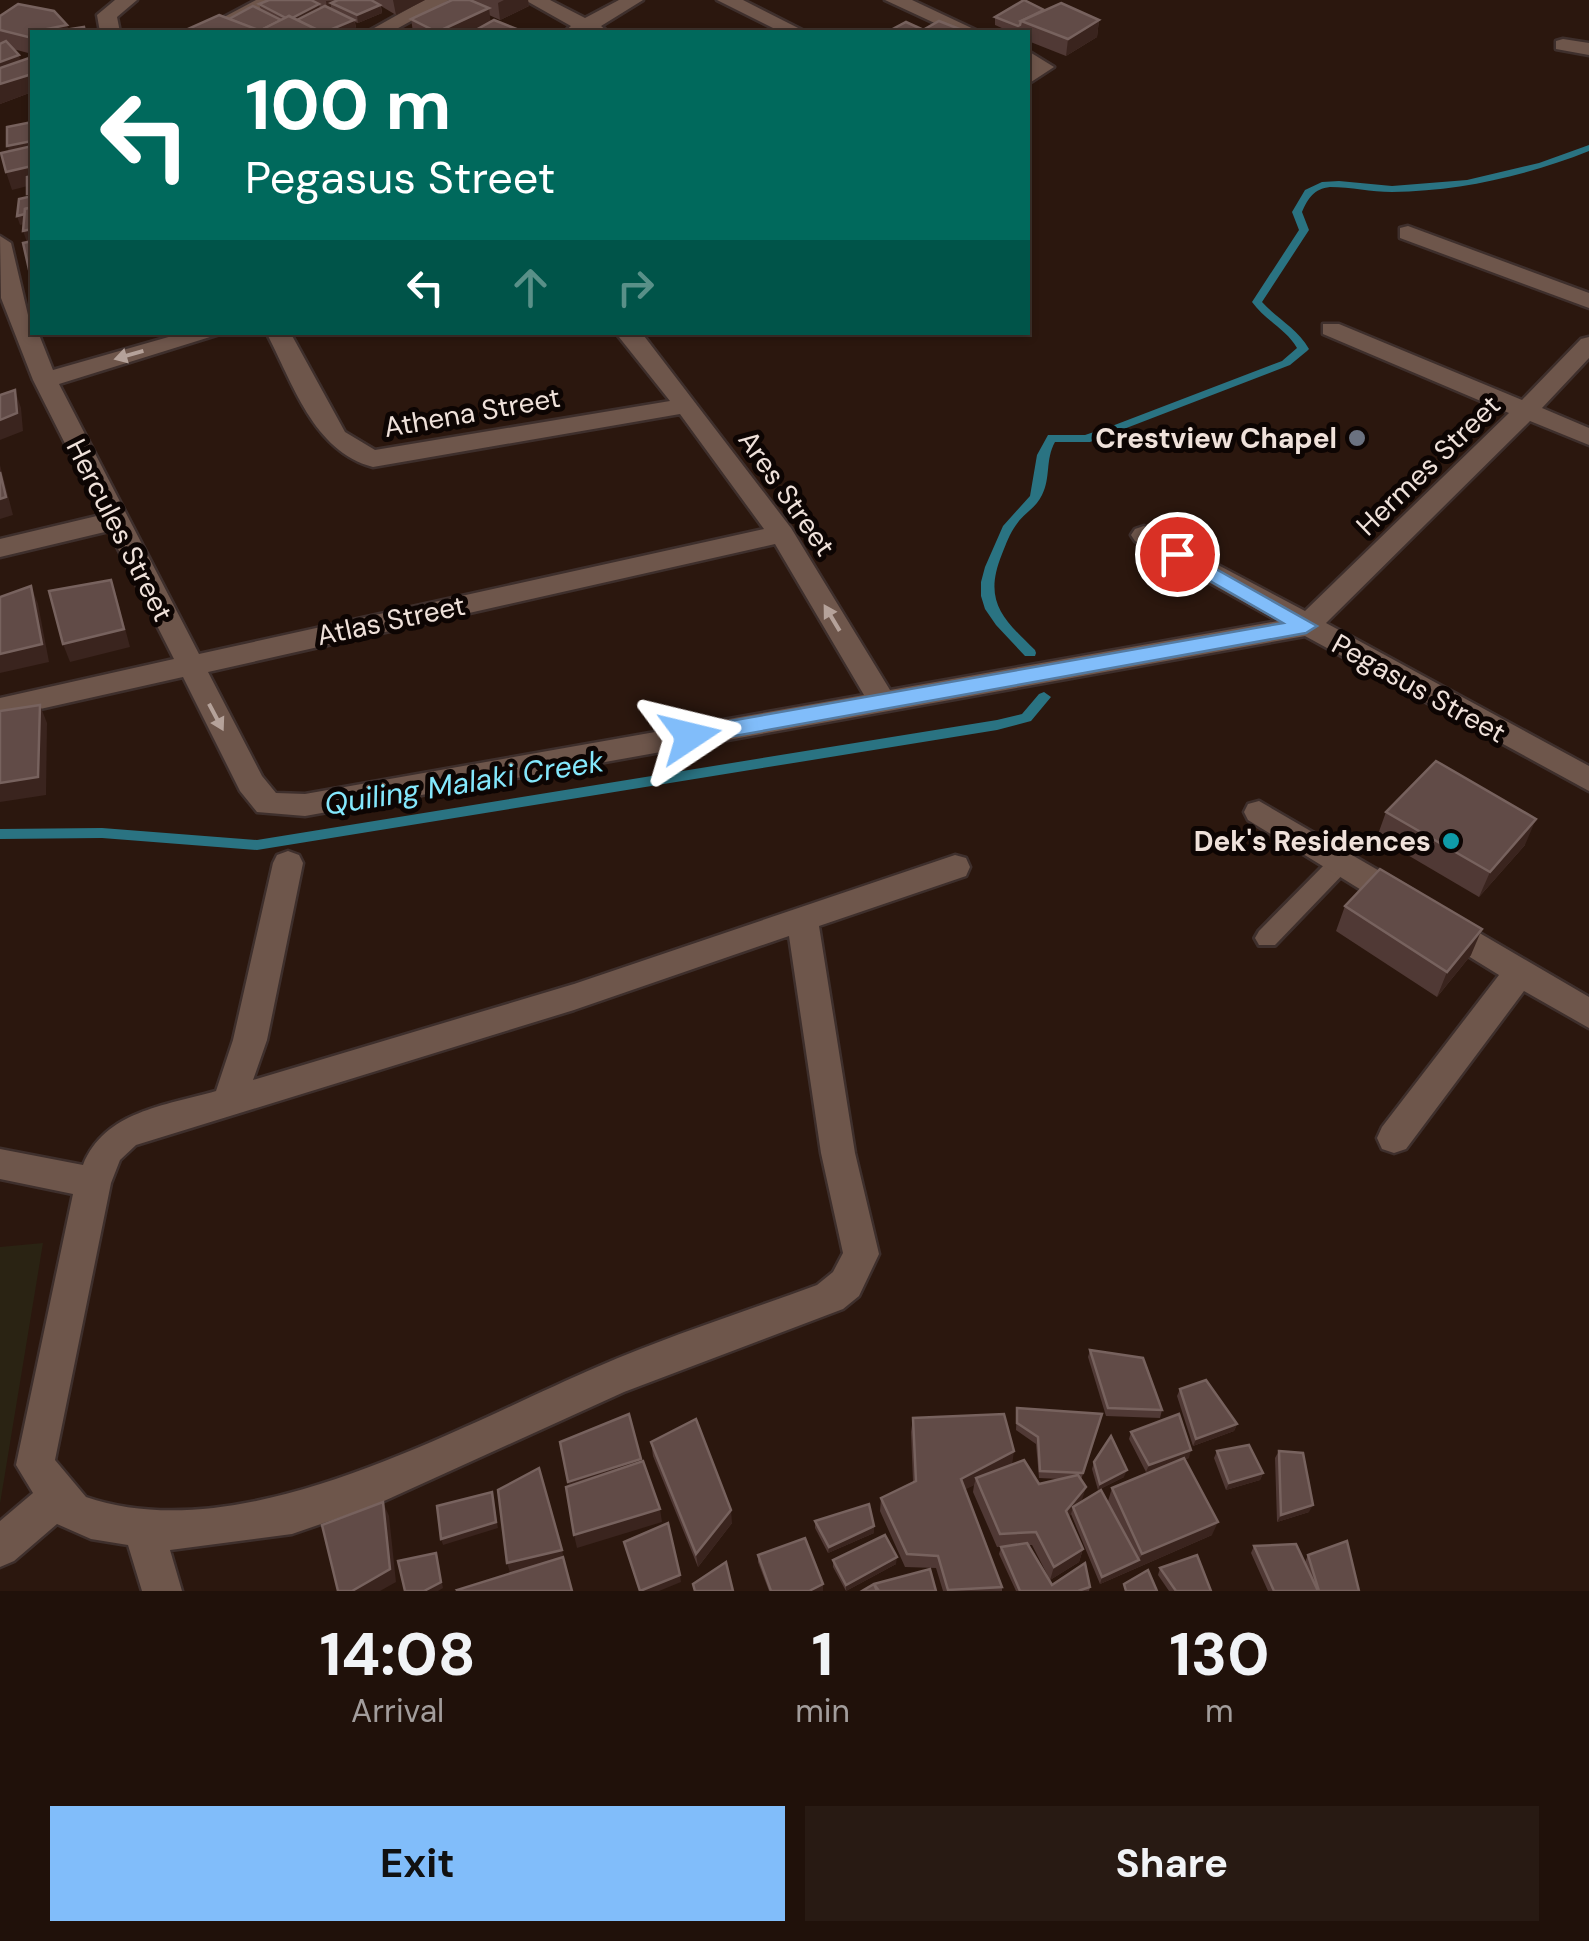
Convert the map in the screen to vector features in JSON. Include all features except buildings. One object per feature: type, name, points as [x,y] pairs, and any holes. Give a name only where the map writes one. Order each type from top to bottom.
[{"type":"street","points":[[110,30],[107,15],[128,0]]},
{"type":"street","points":[[210,30],[271,0]]},
{"type":"street","points":[[381,30],[439,0]]},
{"type":"street","points":[[535,0],[585,30],[634,0]]},
{"type":"street","points":[[727,0],[792,30]]},
{"type":"street","points":[[896,0],[965,30]]},
{"type":"street","points":[[1563,44],[1589,49]]},
{"type":"street","points":[[1030,58],[1044,67],[1030,77]]},
{"type":"street","points":[[1408,233],[1589,301]]},
{"type":"street","name":"Hercules Street","points":[[0,243],[13,298],[45,380],[188,664],[251,783],[268,804],[305,806],[882,702]]},
{"type":"street","points":[[1331,329],[1589,437]]},
{"type":"street","points":[[45,380],[203,335]]},
{"type":"street","name":"Athena Street","points":[[280,335],[335,437],[350,450],[373,458],[682,406]]},
{"type":"street","name":"Ares Street","points":[[630,335],[782,534],[882,702]]},
{"type":"street","name":"Hermes Street","points":[[1306,626],[1526,412],[1589,344]]},
{"type":"street","points":[[0,548],[115,520]]},
{"type":"street","name":"Atlas Street","points":[[0,708],[782,534]]},
{"type":"street","name":"Pegasus Street","points":[[1144,535],[1589,780]]},
{"type":"street","points":[[882,702],[1306,626]]},
{"type":"street","points":[[1259,812],[1589,1014]]},
{"type":"street","points":[[230,1102],[254,1027],[288,863]]},
{"type":"street","points":[[803,922],[835,1136],[862,1254],[846,1284],[830,1297],[613,1378],[373,1487],[292,1514],[226,1527],[144,1530],[91,1519],[72,1511],[58,1497],[35,1465],[37,1448],[94,1183],[106,1151],[125,1134],[803,922],[955,866]]},
{"type":"street","points":[[1394,1138],[1520,971]]},
{"type":"street","points":[[0,1164],[94,1183]]},
{"type":"street","points":[[0,1547],[58,1497]]},
{"type":"street","points":[[144,1530],[162,1591]]},
{"type":"lane","points":[[1267,938],[1341,862]]},
{"type":"shaded area","points":[[43,1243],[0,1504],[0,1247]]},
{"type":"waterway","name":"Quiling Malaki Creek","points":[[1030,653],[992,609],[987,582],[1009,526],[1036,496],[1046,447],[1052,438],[1086,439],[1116,429],[1286,363],[1303,349],[1292,333],[1257,302],[1304,230],[1297,212],[1309,192],[1330,184],[1392,189],[1467,183],[1542,165],[1589,148]]},
{"type":"waterway","name":"Quiling Malaki Creek","points":[[0,834],[102,833],[257,845],[997,725],[1026,718],[1044,697]]},
{"type":"place","name":"Crestview Chapel","points":[[1357,438]]},
{"type":"place","name":"Dek's Residences","points":[[1451,841]]},
{"type":"route","points":[[690,736],[1306,626],[1177,554]]}]
